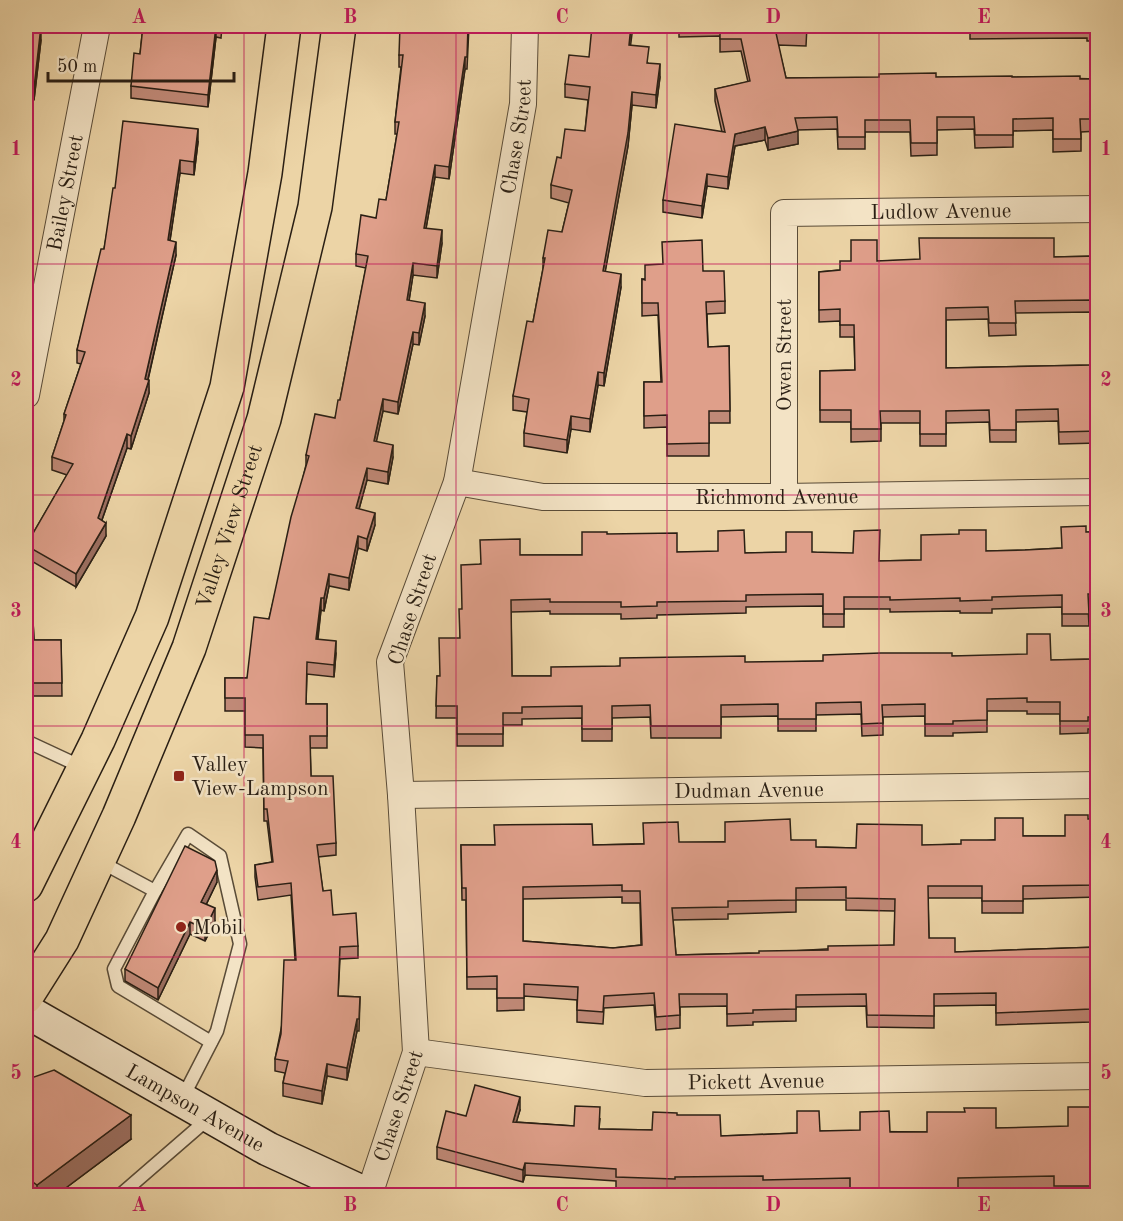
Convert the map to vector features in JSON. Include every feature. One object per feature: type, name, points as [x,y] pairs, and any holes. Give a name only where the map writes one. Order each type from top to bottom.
[{"type":"main road","points":[[26,885],[84,768],[152,617],[227,387],[265,173],[284,26]]},
{"type":"main road","name":"Valley View Street","points":[[26,997],[62,940],[189,648],[264,419],[315,207],[339,26]]},
{"type":"main road","name":"Lampson Avenue","points":[[26,1011],[210,1118],[268,1149],[370,1195],[382,1196]]},
{"type":"street","name":"Bailey Street","points":[[26,395],[97,26]]},
{"type":"street","name":"Chase Street","points":[[370,1195],[417,1052],[390,662],[457,482],[523,104],[525,26]]},
{"type":"street","name":"Ludlow Avenue","points":[[784,213],[1098,209]]},
{"type":"street","name":"Owen Street","points":[[784,213],[784,497]]},
{"type":"street","name":"Richmond Avenue","points":[[457,482],[543,496],[784,497],[1098,492]]},
{"type":"street","name":"Dudman Avenue","points":[[401,795],[1098,785]]},
{"type":"street","name":"Pickett Avenue","points":[[417,1052],[645,1083],[1098,1076]]},
{"type":"lane","points":[[26,741],[84,768]]},
{"type":"lane","points":[[181,1101],[217,1031],[240,944],[220,856],[188,834],[114,969],[118,986],[211,1042]]},
{"type":"lane","points":[[98,861],[155,891]]},
{"type":"lane","points":[[119,1196],[210,1118]]},
{"type":"building","points":[[26,26],[41,26],[34,88],[26,87]]},
{"type":"building","points":[[143,26],[216,26],[208,95],[131,86],[134,53],[140,54]]},
{"type":"building","points":[[400,26],[468,26],[467,57],[465,57],[449,167],[435,165],[424,228],[442,230],[437,266],[413,263],[407,300],[425,303],[419,333],[413,332],[398,402],[383,399],[374,441],[393,445],[388,472],[367,468],[356,508],[375,513],[367,539],[358,536],[349,578],[329,574],[324,598],[321,598],[316,639],[336,641],[334,665],[307,662],[306,704],[327,704],[327,736],[310,736],[311,776],[333,776],[336,843],[317,845],[323,891],[331,890],[333,915],[356,913],[358,946],[340,947],[338,996],[360,997],[359,1019],[357,1019],[347,1068],[327,1064],[322,1091],[283,1083],[288,1061],[275,1059],[281,1034],[284,960],[296,960],[291,883],[258,887],[255,865],[273,862],[267,809],[264,809],[263,735],[245,735],[245,698],[225,698],[225,678],[247,678],[254,617],[269,619],[291,517],[309,456],[306,455],[315,414],[335,418],[338,400],[340,400],[368,256],[356,254],[361,215],[376,218],[379,199],[386,200],[399,122],[395,122],[403,55],[399,55]]},
{"type":"building","points":[[592,26],[631,26],[629,45],[649,47],[647,63],[660,64],[656,95],[632,92],[628,133],[603,271],[621,274],[604,373],[598,372],[590,419],[571,416],[567,440],[524,433],[529,399],[513,396],[527,321],[533,322],[548,230],[562,232],[572,190],[551,185],[557,157],[561,158],[565,129],[585,131],[590,87],[565,84],[569,55],[589,57]]},
{"type":"building","points":[[720,26],[806,26],[806,33],[776,33],[786,78],[879,77],[879,74],[936,73],[936,77],[1080,76],[1080,79],[1098,79],[1098,119],[1080,119],[1081,139],[1053,139],[1053,118],[1013,119],[1013,135],[975,135],[974,117],[937,117],[937,143],[911,143],[910,120],[865,120],[865,137],[838,137],[837,117],[795,118],[798,131],[768,138],[765,127],[735,134],[728,177],[707,174],[702,206],[663,200],[675,124],[725,132],[715,89],[750,81],[741,39],[720,39]]},
{"type":"building","points":[[1087,26],[1098,26],[1098,29],[1087,29]]},
{"type":"building","points":[[123,121],[198,129],[194,162],[180,160],[168,240],[176,242],[145,379],[149,380],[131,436],[127,434],[98,518],[106,523],[76,574],[29,547],[34,640],[61,640],[62,683],[26,683],[26,542],[73,464],[52,457],[85,352],[77,350],[101,249],[104,249],[113,188],[115,188]]},
{"type":"building","points":[[919,238],[1054,238],[1054,257],[1098,256],[1098,308],[1092,308],[1092,300],[1015,301],[1016,323],[989,323],[988,307],[946,308],[946,368],[1092,365],[1092,361],[1098,361],[1098,431],[1059,432],[1058,409],[1016,410],[1016,430],[990,430],[989,410],[946,411],[946,434],[920,434],[920,411],[880,411],[881,429],[851,429],[851,410],[820,410],[820,371],[855,370],[854,325],[840,325],[840,309],[819,310],[819,272],[840,270],[840,261],[851,261],[851,240],[877,240],[877,261],[920,259]]},
{"type":"building","points":[[702,240],[703,271],[724,271],[725,301],[706,302],[708,347],[729,346],[730,411],[709,411],[709,443],[667,444],[667,415],[644,416],[644,382],[662,382],[658,303],[642,303],[642,279],[645,280],[645,265],[663,264],[662,242]]},
{"type":"building","points":[[1086,526],[1086,532],[1098,532],[1098,594],[1088,594],[1089,614],[1062,614],[1062,595],[992,597],[992,600],[960,601],[960,598],[890,600],[890,597],[844,597],[844,614],[823,614],[823,594],[746,595],[746,601],[657,602],[657,606],[621,607],[621,602],[511,600],[512,676],[551,676],[551,667],[620,666],[620,658],[745,656],[745,662],[823,661],[823,655],[881,653],[952,653],[952,656],[1027,654],[1027,634],[1050,634],[1051,660],[1096,659],[1096,650],[1098,650],[1098,717],[1088,717],[1088,721],[1060,721],[1060,702],[1027,702],[1027,698],[987,699],[987,720],[953,721],[953,724],[925,724],[925,704],[882,705],[883,723],[862,724],[861,702],[816,703],[816,719],[778,719],[778,704],[721,705],[721,726],[651,726],[650,705],[612,706],[612,729],[582,729],[582,706],[522,707],[522,713],[503,713],[503,734],[457,734],[457,706],[436,706],[437,676],[440,676],[439,638],[460,638],[461,565],[481,564],[480,540],[520,539],[520,555],[582,555],[582,532],[677,533],[677,552],[718,551],[718,531],[744,530],[745,553],[786,552],[786,532],[812,532],[812,552],[853,553],[854,531],[880,530],[879,561],[921,560],[921,535],[959,534],[959,530],[986,530],[986,551],[1062,548],[1061,527]]},
{"type":"building","points":[[1065,815],[1088,815],[1088,819],[1098,819],[1098,885],[1023,886],[1023,901],[982,901],[982,886],[928,886],[929,938],[955,938],[955,952],[1098,947],[1098,989],[1091,989],[1091,1009],[996,1013],[996,993],[934,994],[934,1016],[867,1015],[866,994],[796,995],[796,1009],[753,1010],[753,1013],[727,1014],[727,994],[679,994],[680,1015],[656,1017],[654,993],[604,996],[603,1012],[577,1010],[578,987],[524,984],[524,998],[497,998],[497,976],[467,977],[466,888],[462,888],[461,845],[495,845],[494,825],[592,824],[593,845],[644,844],[643,823],[678,822],[679,842],[725,842],[725,822],[790,819],[791,840],[816,840],[816,847],[856,848],[857,824],[922,825],[922,845],[961,844],[961,840],[995,840],[995,818],[1023,818],[1023,836],[1065,836]],"holes":[[[622,885],[622,891],[640,891],[642,945],[613,948],[523,941],[523,887]],[[846,887],[846,898],[895,899],[894,945],[828,946],[828,950],[676,955],[672,908],[728,907],[728,901],[796,900],[796,888]]]},
{"type":"building","name":"Mobil","points":[[185,846],[215,861],[217,870],[201,902],[215,908],[205,929],[190,922],[158,988],[125,969]]},
{"type":"building","points":[[54,1070],[131,1115],[37,1185],[26,1177],[26,1086],[31,1078]]},
{"type":"building","points":[[475,1085],[520,1097],[513,1122],[574,1126],[575,1106],[600,1107],[599,1129],[652,1130],[653,1112],[677,1113],[677,1115],[720,1115],[721,1136],[797,1133],[797,1111],[819,1111],[820,1131],[860,1130],[860,1112],[889,1111],[890,1132],[927,1132],[927,1112],[965,1112],[964,1108],[996,1108],[996,1128],[1068,1126],[1068,1107],[1093,1107],[1093,1132],[1098,1132],[1098,1181],[1093,1181],[1093,1186],[1054,1186],[1054,1176],[958,1178],[958,1196],[918,1196],[918,1191],[850,1193],[850,1178],[763,1180],[763,1176],[675,1177],[675,1179],[616,1177],[616,1169],[525,1163],[523,1170],[437,1147],[446,1111],[466,1116]]},
{"type":"place","name":"Valley View-Lampson","points":[[179,776]]},
{"type":"place","name":"Mobil","points":[[181,927]]}]
